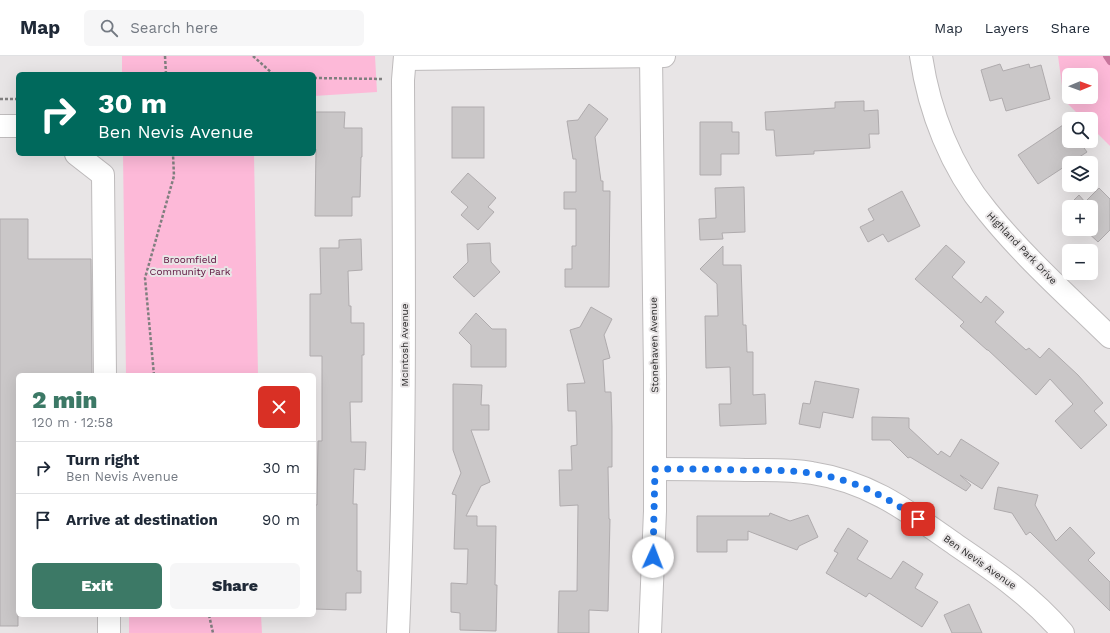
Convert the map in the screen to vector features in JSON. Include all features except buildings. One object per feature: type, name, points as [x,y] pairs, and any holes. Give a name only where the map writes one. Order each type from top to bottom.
[{"type":"street","name":"Stonehaven Avenue","points":[[650,633],[655,511],[651,56]]},
{"type":"street","points":[[404,65],[664,56]]},
{"type":"street","name":"Highland Park Drive","points":[[921,56],[924,80],[934,115],[950,153],[967,183],[986,210],[1014,242],[1110,337]]},
{"type":"street","name":"McIntosh Avenue","points":[[398,633],[402,533],[404,414],[404,65]]},
{"type":"street","points":[[0,126],[16,126]]},
{"type":"street","points":[[79,156],[103,175],[105,373]]},
{"type":"street","name":"Ben Nevis Avenue","points":[[655,469],[774,470],[811,473],[842,480],[867,489],[893,502],[1005,578],[1034,602],[1063,633]]},
{"type":"street","points":[[109,617],[109,633]]},
{"type":"path","points":[[165,56],[166,72]]},
{"type":"path","points":[[253,56],[271,72]]},
{"type":"path","points":[[316,78],[404,65]]},
{"type":"path","points":[[0,99],[16,99]]},
{"type":"path","points":[[154,373],[145,278],[174,176],[173,156]]},
{"type":"path","points":[[209,617],[213,633]]},
{"type":"green space","points":[[122,56],[375,56],[377,92],[316,96],[316,72],[122,72]]},
{"type":"green space","points":[[1058,56],[1110,56],[1110,146],[1098,134],[1098,112],[1076,112],[1068,104],[1098,104],[1098,68],[1062,68],[1062,85]]},
{"type":"green space","name":"Broomfield Community Park","points":[[123,156],[254,156],[258,373],[126,373]]},
{"type":"green space","points":[[129,617],[261,617],[262,633],[129,633]]},
{"type":"waterway","points":[[1106,56],[1110,62]]},
{"type":"route","points":[[653,557],[655,469],[774,470],[811,473],[842,480],[867,489],[893,502],[918,519]]}]
